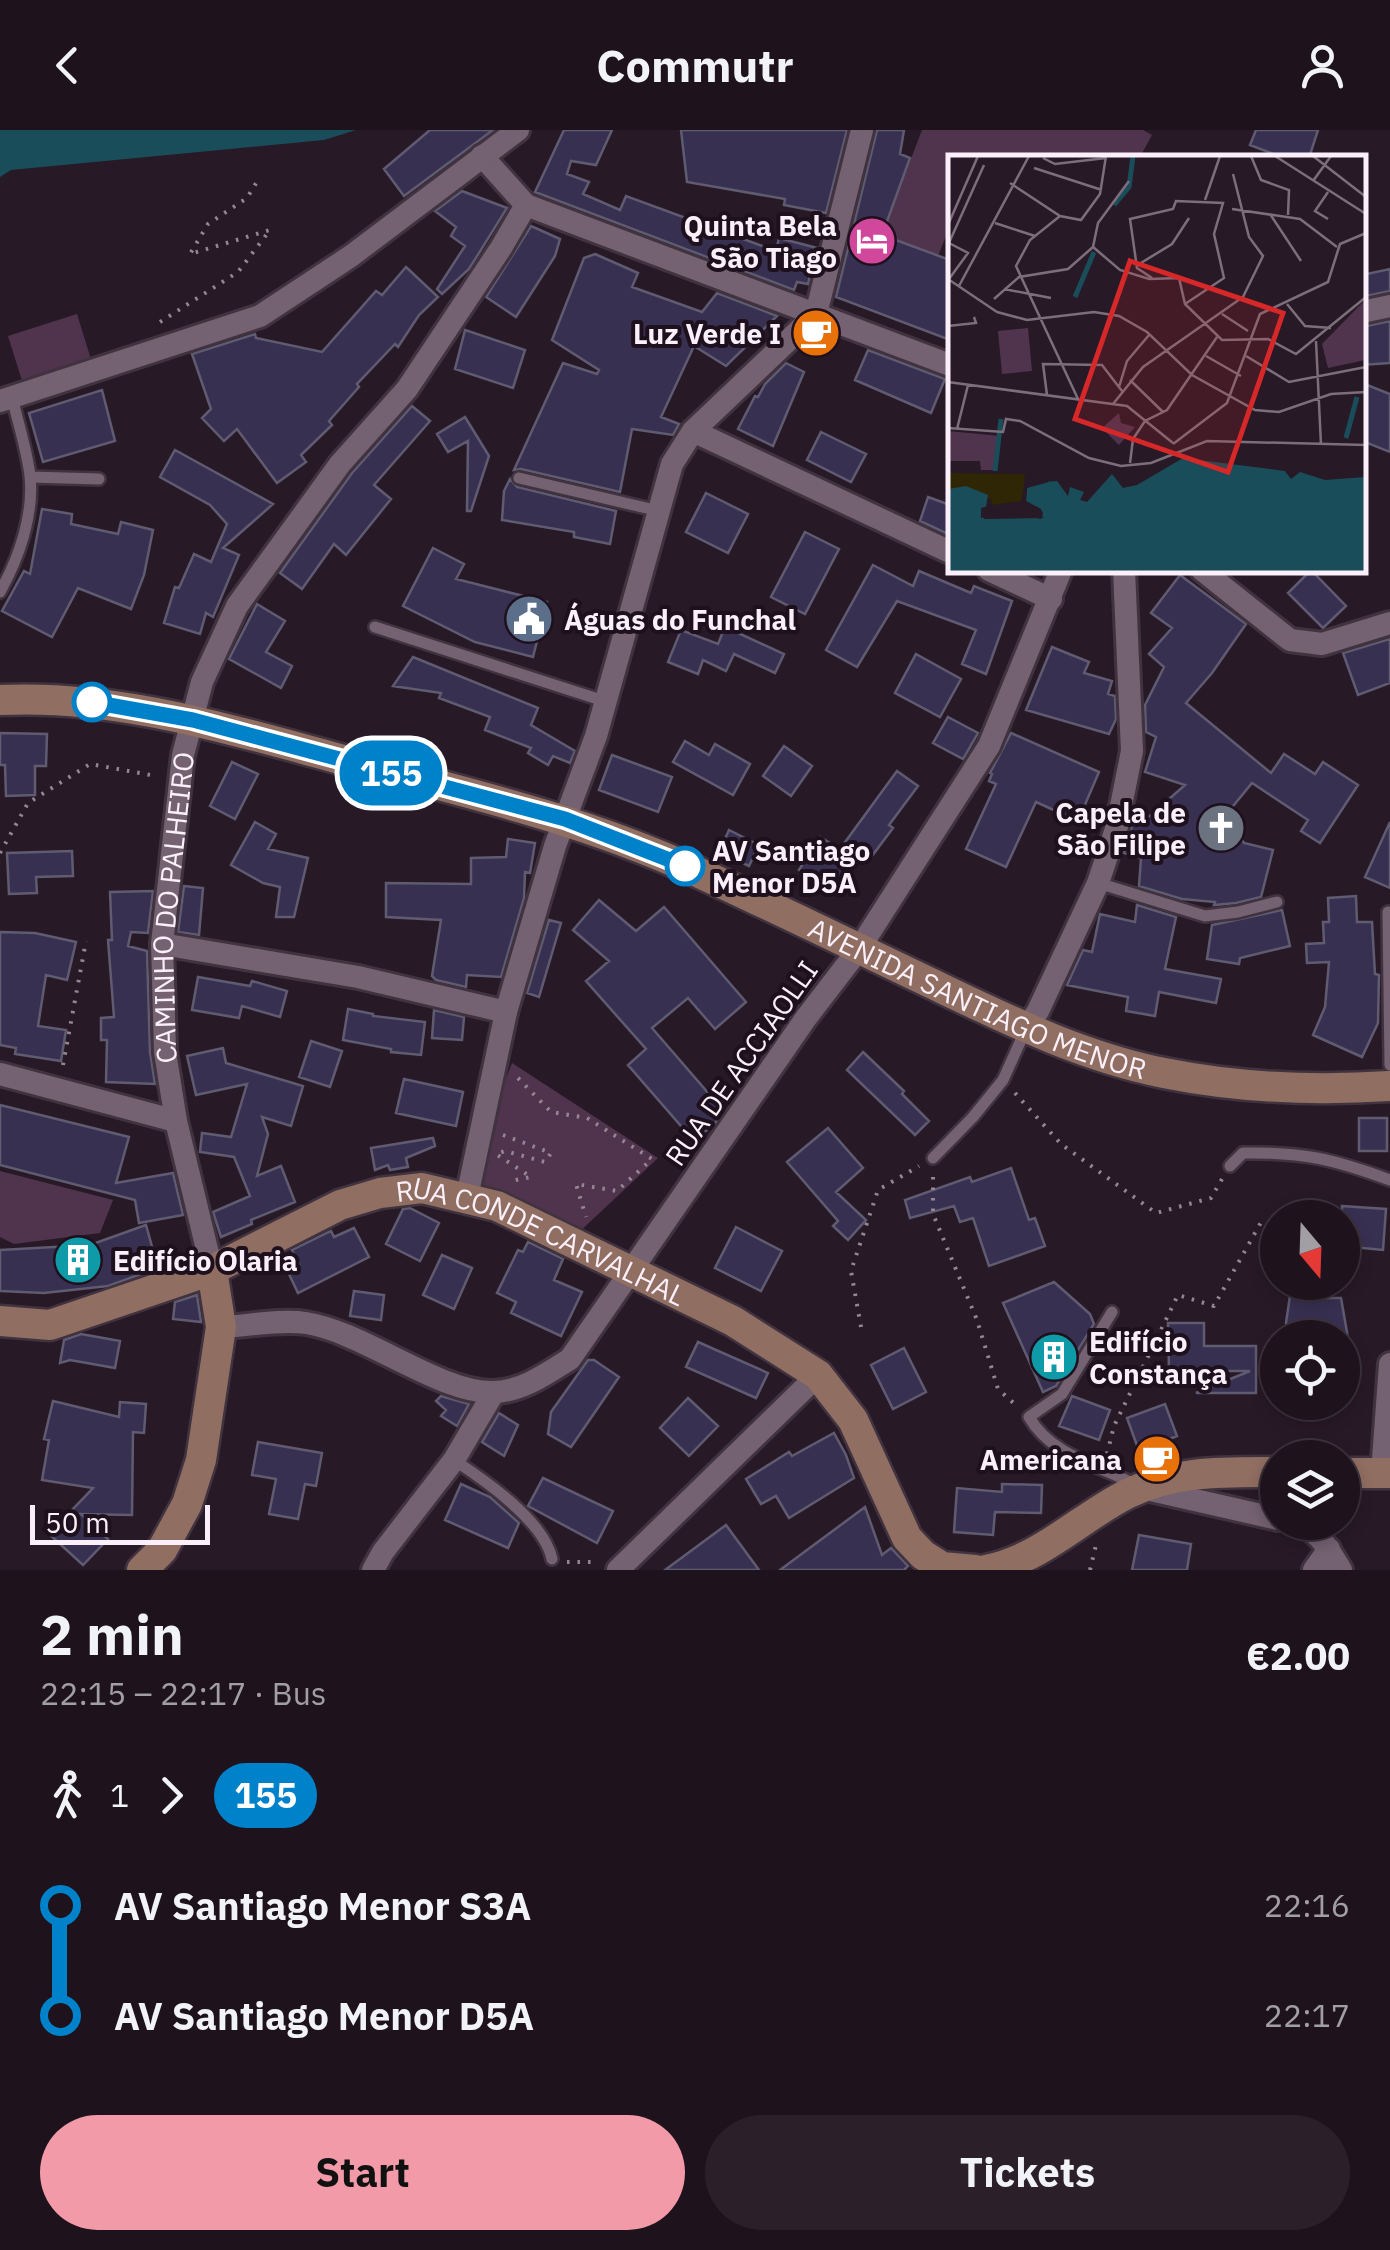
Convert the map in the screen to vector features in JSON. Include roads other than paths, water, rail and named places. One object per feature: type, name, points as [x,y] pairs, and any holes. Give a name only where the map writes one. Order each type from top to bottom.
[{"type":"street","points":[[6,399],[260,316],[351,256],[518,130]]},
{"type":"street","points":[[467,1197],[506,1012],[565,819],[596,736],[672,464],[693,431],[816,314],[862,130]]},
{"type":"street","points":[[482,156],[526,204],[948,364]]},
{"type":"street","name":"CAMINHO DO PALHEIRO","points":[[142,1570],[162,1550],[187,1504],[201,1460],[221,1327],[165,1052],[162,944],[180,781],[202,682],[236,606],[340,464],[407,389],[526,204]]},
{"type":"street","points":[[1365,311],[1390,306]]},
{"type":"street","points":[[693,431],[948,551]]},
{"type":"street","points":[[992,572],[1051,600]]},
{"type":"street","name":"RUA DE ACCIAOLLI","points":[[494,1392],[536,1380],[570,1359],[806,1018],[859,949],[989,746],[1060,572]]},
{"type":"street","points":[[1026,1028],[1038,1011],[1098,883],[1117,826],[1132,751],[1124,572]]},
{"type":"street","points":[[1205,572],[1290,640],[1322,644],[1390,623]]},
{"type":"street","name":"AVENIDA SANTIAGO MENOR","points":[[0,700],[87,701],[193,720],[565,819],[692,870],[1026,1028],[1103,1057],[1222,1083],[1320,1090],[1390,1086]]},
{"type":"street","points":[[162,944],[358,977],[506,1012]]},
{"type":"street","points":[[0,1074],[176,1121]]},
{"type":"street","name":"RUA CONDE CARVALHAL","points":[[0,1321],[50,1325],[212,1270],[340,1205],[380,1193],[422,1188],[467,1197],[497,1206],[733,1321],[818,1374],[853,1420],[907,1538],[923,1555],[942,1566],[975,1570]]},
{"type":"street","points":[[221,1327],[304,1322],[338,1332],[456,1384],[494,1392],[454,1460],[373,1570]]},
{"type":"street","points":[[1360,1473],[1386,1473],[1390,1364]]},
{"type":"street","points":[[620,1567],[818,1374]]},
{"type":"street","points":[[986,1570],[1009,1565],[1043,1549],[1126,1494],[1142,1488],[1182,1474],[1260,1472]]},
{"type":"street","points":[[1142,1488],[1260,1515]]},
{"type":"street","points":[[1320,1540],[1341,1570]]},
{"type":"street","points":[[1314,1570],[1328,1549]]},
{"type":"lane","points":[[0,592],[14,567],[26,524],[30,477],[6,399]]},
{"type":"lane","points":[[30,477],[100,479]]},
{"type":"lane","points":[[519,478],[659,511]]},
{"type":"lane","points":[[375,627],[604,702]]},
{"type":"lane","points":[[1098,883],[1204,916],[1277,902]]},
{"type":"lane","points":[[1388,912],[1390,1065]]},
{"type":"lane","points":[[933,1158],[1002,1080],[1026,1028]]},
{"type":"lane","points":[[1230,1166],[1243,1153],[1296,1152],[1390,1180]]},
{"type":"lane","points":[[1112,1312],[1062,1394],[1029,1417],[1039,1435],[1052,1446],[1142,1488]]},
{"type":"lane","points":[[454,1460],[485,1480],[538,1530],[548,1541],[552,1559]]},
{"type":"water","points":[[0,130],[356,130],[324,140],[11,170],[0,177]]},
{"type":"place","name":"Quinta Bela São Tiago","points":[[872,241]]},
{"type":"place","name":"Luz Verde I","points":[[816,333]]},
{"type":"place","name":"Águas do Funchal","points":[[529,619]]},
{"type":"place","name":"Capela de São Filipe","points":[[1221,828]]},
{"type":"place","name":"AV Santiago Menor D5A","points":[[685,866]]},
{"type":"place","name":"Edifício Olaria","points":[[78,1260]]},
{"type":"place","name":"Edifício Constança","points":[[1054,1357]]},
{"type":"place","name":"Americana","points":[[1157,1459]]}]
